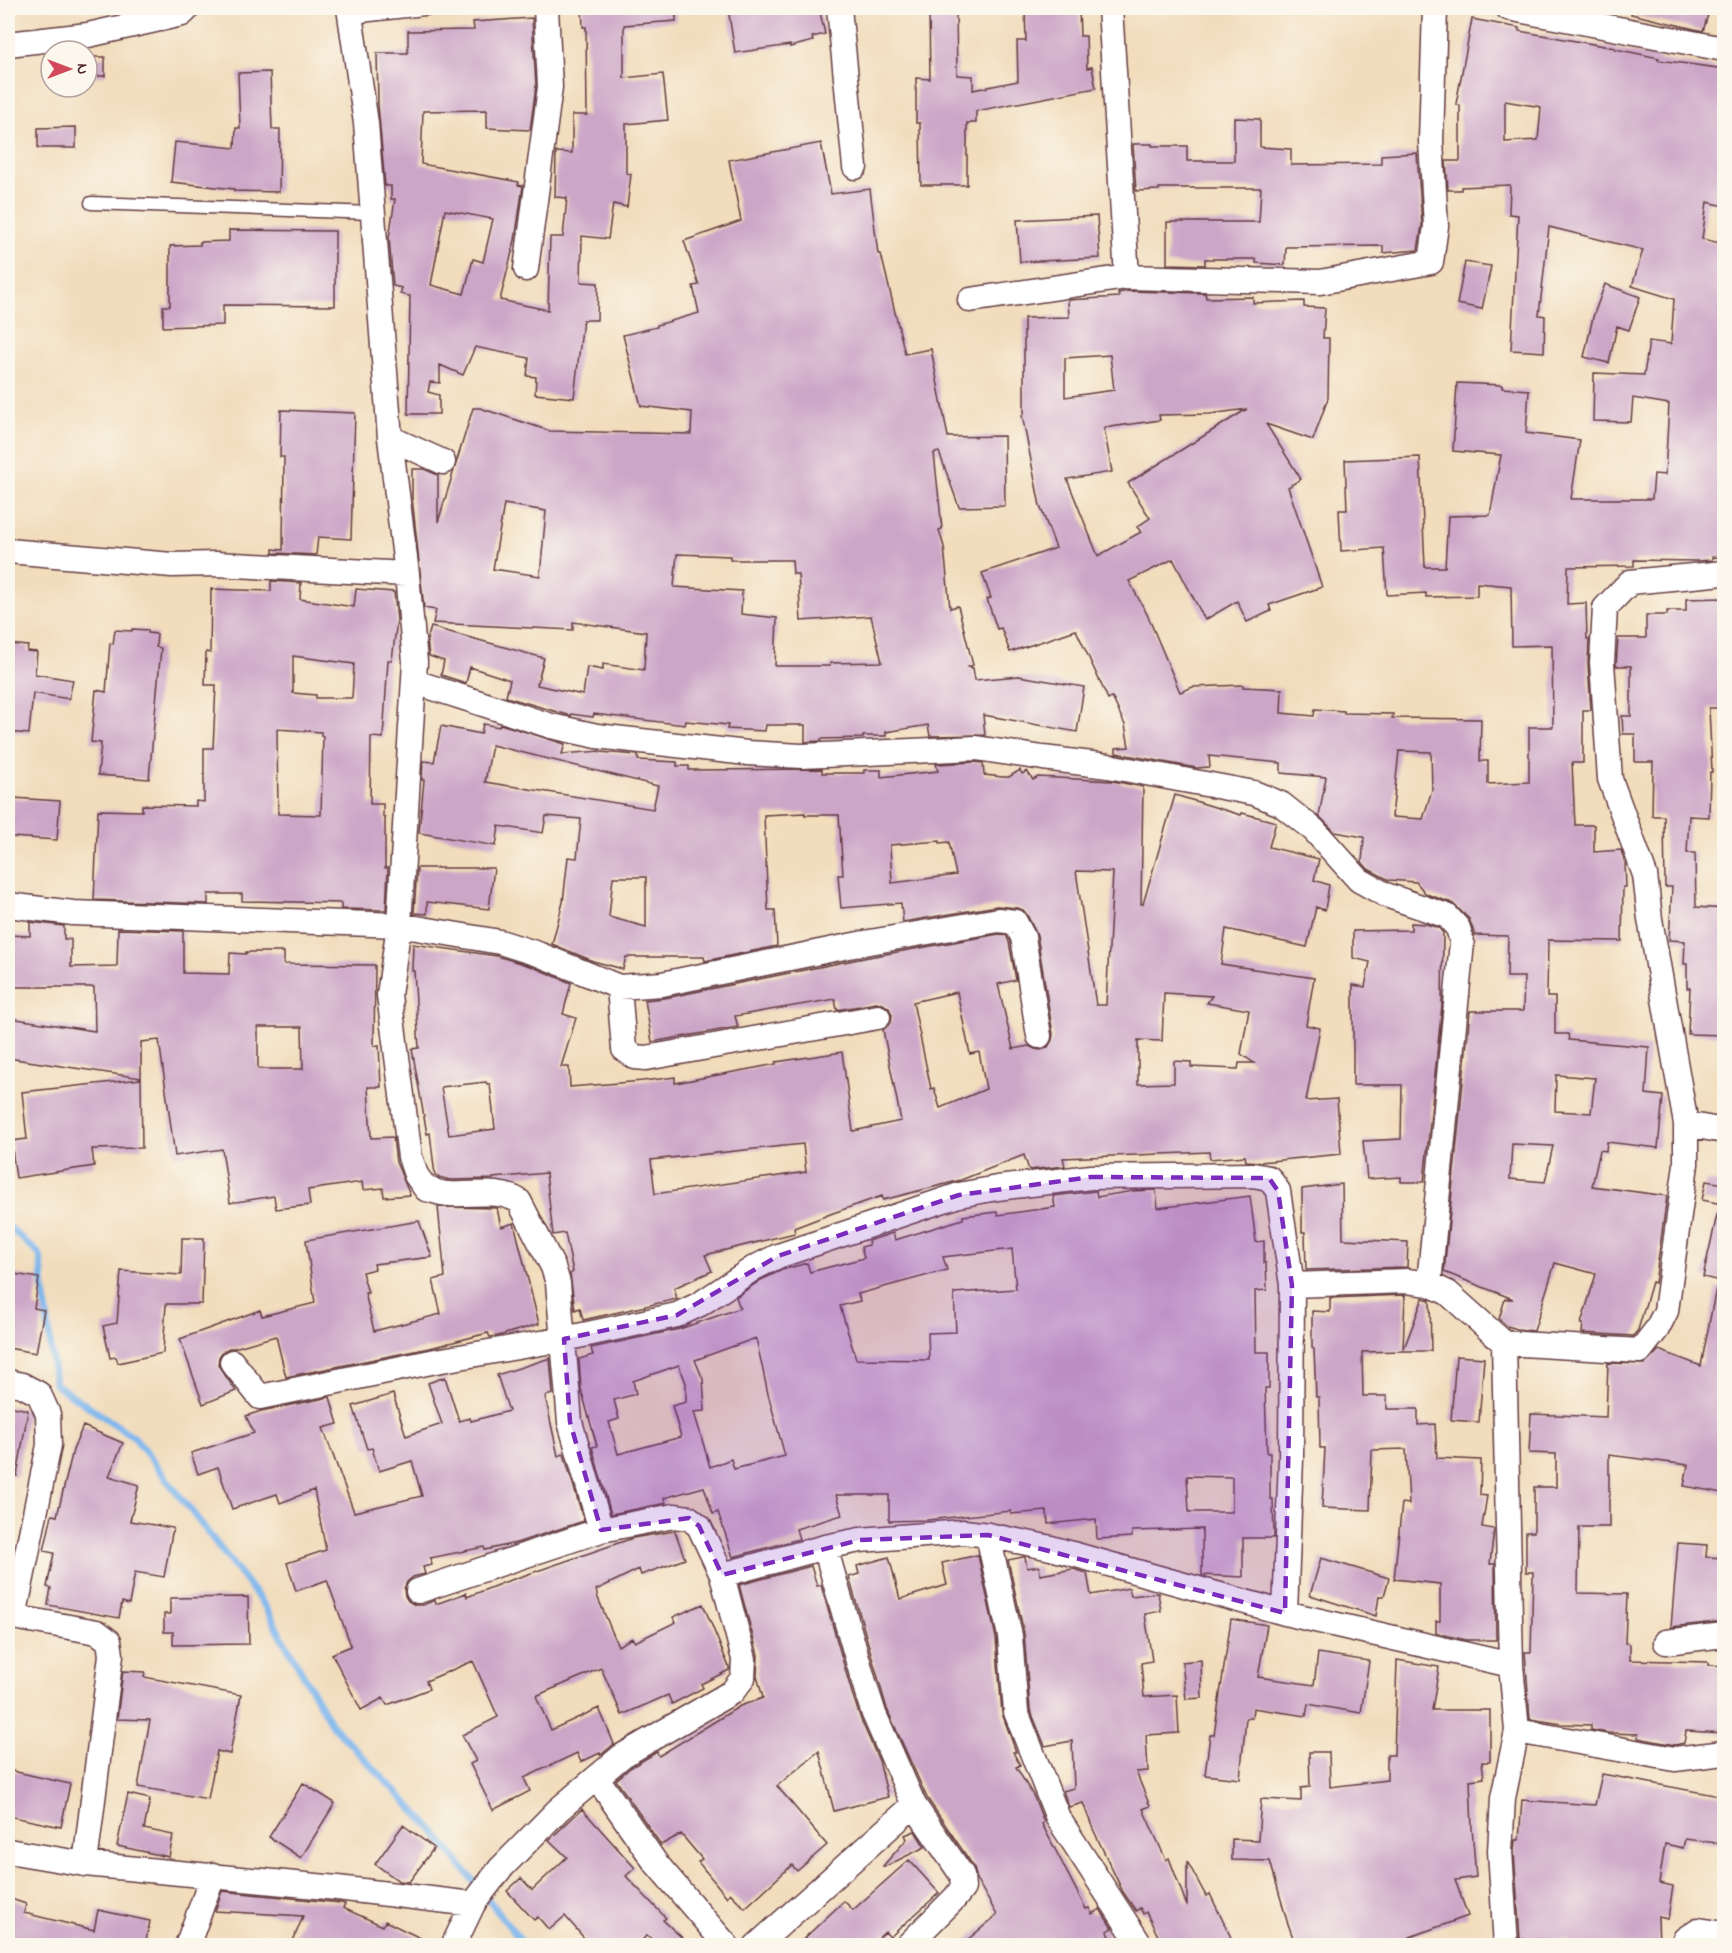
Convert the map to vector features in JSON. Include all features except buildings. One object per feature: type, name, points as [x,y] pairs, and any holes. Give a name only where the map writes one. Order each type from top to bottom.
[{"type":"street","points":[[8,44],[88,35],[182,14],[188,8]]},
{"type":"street","points":[[526,269],[550,87],[546,8]]},
{"type":"street","points":[[839,8],[855,167]]},
{"type":"street","points":[[1110,8],[1126,277]]},
{"type":"street","points":[[970,300],[1126,277],[1320,282],[1431,262],[1436,226],[1431,141],[1435,8]]},
{"type":"street","points":[[1508,8],[1725,49]]},
{"type":"street","points":[[350,12],[366,123],[390,438],[407,574],[415,662],[399,925],[390,995],[410,1157],[426,1189],[447,1194],[510,1195],[519,1201],[553,1267],[558,1283],[570,1422],[601,1530]]},
{"type":"street","points":[[390,438],[443,462]]},
{"type":"street","points":[[8,551],[172,565],[216,564],[407,574]]},
{"type":"street","points":[[1292,1286],[1407,1281],[1429,1284],[1448,1293],[1504,1343],[1640,1351],[1658,1329],[1666,1311],[1686,1164],[1686,1124],[1650,920],[1645,875],[1610,779],[1602,663],[1605,608],[1630,582],[1725,573]]},
{"type":"street","points":[[415,682],[551,726],[597,736],[747,753],[802,756],[976,748],[1108,766],[1209,784],[1254,793],[1281,804],[1314,830],[1359,880],[1386,895],[1447,916],[1458,928],[1462,942],[1429,1284]]},
{"type":"street","points":[[8,905],[85,914],[399,925],[500,942],[538,954],[619,987],[662,984],[864,943],[999,920],[1014,922],[1023,937],[1039,1036]]},
{"type":"street","points":[[619,987],[624,1049],[635,1057],[646,1058],[878,1017]]},
{"type":"street","points":[[1686,1124],[1725,1131]]},
{"type":"street","points":[[232,1362],[260,1397],[436,1360],[564,1339],[677,1315],[700,1304],[754,1268],[778,1256],[959,1195],[997,1188],[1091,1177],[1253,1175],[1269,1178],[1278,1191],[1292,1286],[1291,1459],[1285,1613]]},
{"type":"street","points":[[1504,1343],[1512,1665],[1517,1731],[1503,1798],[1500,1851],[1506,1946]]},
{"type":"street","points":[[8,1382],[22,1384],[39,1394],[48,1414],[49,1445],[11,1617],[97,1632],[108,1641],[111,1655],[85,1863]]},
{"type":"street","points":[[418,1591],[601,1530],[674,1516],[689,1518],[699,1526],[722,1575],[744,1659],[743,1678],[732,1692],[622,1756],[558,1810],[500,1869],[473,1904],[453,1946]]},
{"type":"street","points":[[722,1575],[825,1547],[860,1540],[964,1532],[1051,1548],[1285,1613],[1512,1665]]},
{"type":"street","points":[[988,1535],[1010,1636],[1016,1712],[1058,1818],[1141,1946]]},
{"type":"street","points":[[825,1547],[868,1697],[914,1805],[962,1875],[963,1888],[955,1899],[907,1946]]},
{"type":"street","points":[[1666,1642],[1725,1635]]},
{"type":"street","points":[[1517,1731],[1675,1759],[1725,1753]]},
{"type":"street","points":[[597,1778],[655,1862],[727,1946]]},
{"type":"street","points":[[756,1946],[914,1805]]},
{"type":"street","points":[[8,1851],[85,1863],[473,1904]]},
{"type":"street","points":[[187,1946],[213,1875]]},
{"type":"street","points":[[1686,1946],[1685,1939],[1698,1930],[1725,1934]]},
{"type":"lane","points":[[350,12],[434,8]]},
{"type":"lane","points":[[91,203],[373,213]]},
{"type":"highlighted area","points":[[1091,1177],[1269,1178],[1278,1191],[1292,1285],[1285,1613],[988,1535],[860,1540],[722,1575],[699,1526],[689,1518],[601,1530],[570,1422],[564,1339],[677,1315],[778,1256],[959,1195]]},
{"type":"waterway","points":[[8,1226],[40,1255],[55,1384],[134,1437],[264,1605],[331,1724],[432,1829],[525,1946]]}]
